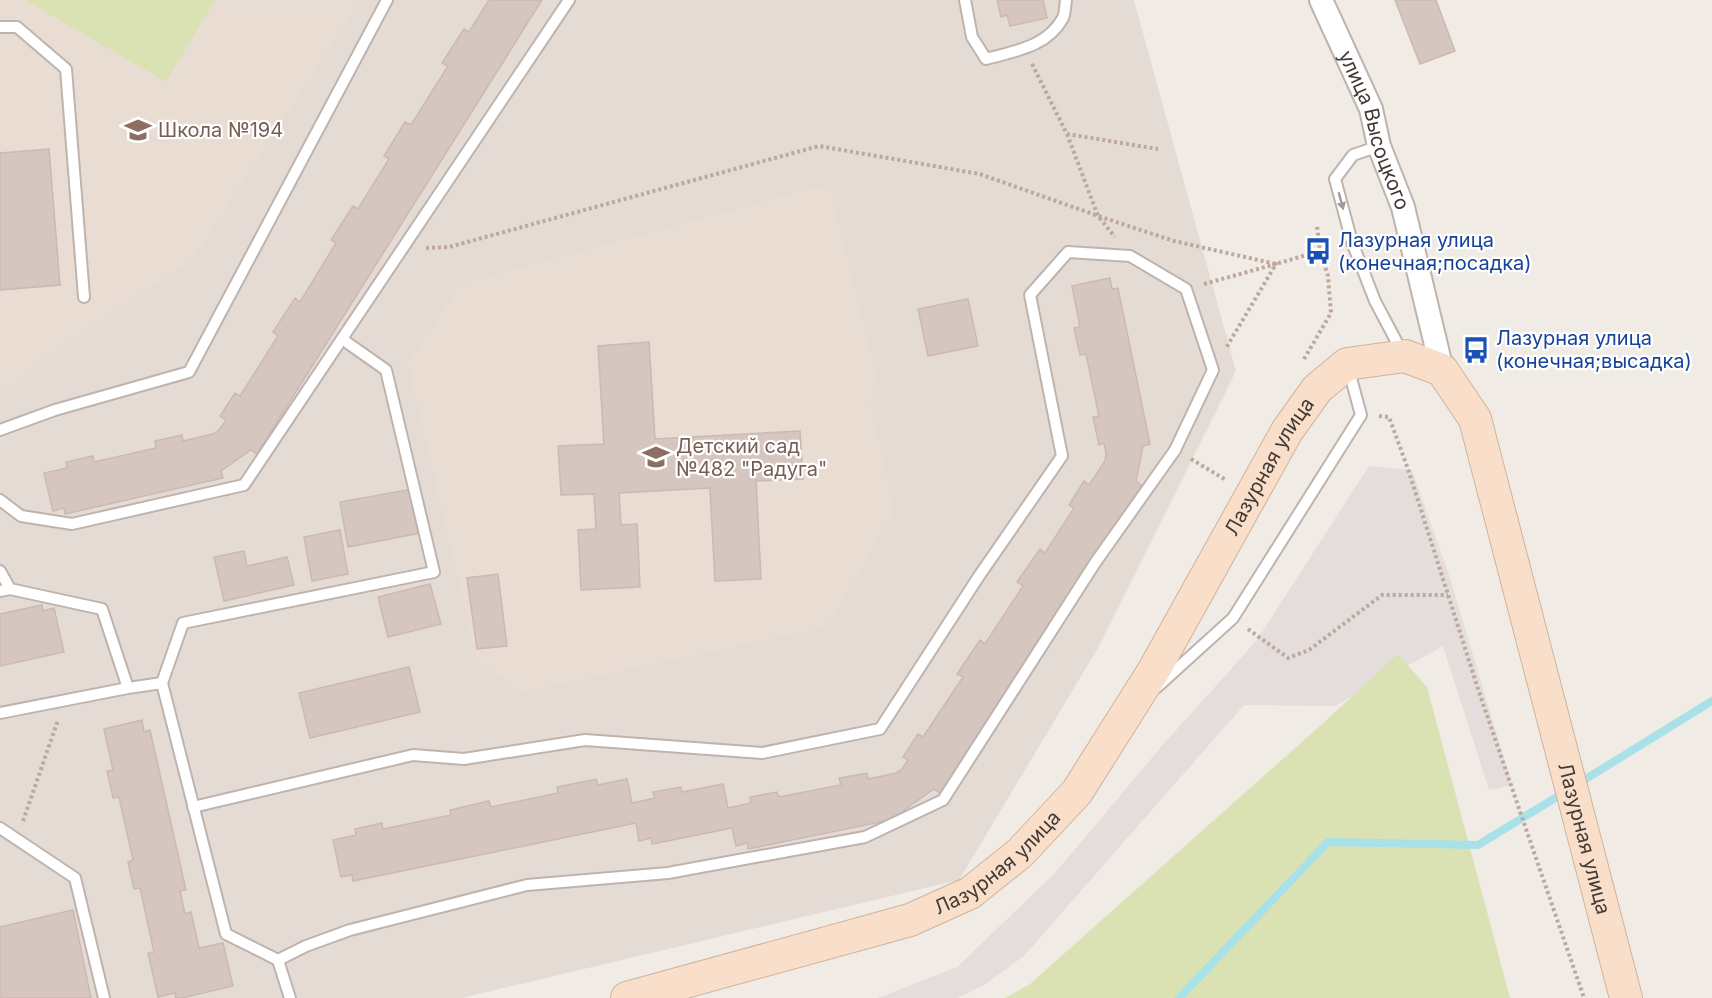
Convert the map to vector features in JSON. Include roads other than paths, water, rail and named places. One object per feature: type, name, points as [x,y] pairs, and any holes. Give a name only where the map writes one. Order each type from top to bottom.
[{"type":"street","name":"улица Высоцкого","points":[[1323,2],[1371,109],[1379,146],[1403,207],[1442,370]]},
{"type":"street","points":[[1347,364],[1405,356],[1442,370]]},
{"type":"street","name":"Лазурная улица","points":[[627,998],[910,920],[969,893],[1020,853],[1077,792],[1154,670],[1287,431],[1317,389],[1347,364]]},
{"type":"street","name":"Лазурная улица","points":[[1442,370],[1475,419],[1626,998]]},
{"type":"lane","points":[[0,430],[55,410],[189,372],[387,0]]},
{"type":"lane","points":[[0,500],[21,516],[72,524],[244,485],[569,0]]},
{"type":"lane","points":[[965,0],[972,36],[986,59],[1024,49],[1044,40],[1064,17],[1066,0]]},
{"type":"lane","points":[[0,27],[17,27],[66,69],[84,297]]},
{"type":"lane","points":[[1379,146],[1353,154],[1335,179],[1356,252],[1375,301],[1405,356]]},
{"type":"lane","points":[[193,807],[413,755],[464,759],[585,740],[762,753],[880,729],[979,576],[1062,456],[1030,295],[1068,252],[1130,256],[1186,289],[1213,370],[1175,450],[1095,563],[943,800],[865,837],[668,873],[527,885],[350,930],[306,946],[279,960]]},
{"type":"lane","points":[[290,998],[279,960],[226,934],[162,683],[183,623],[434,572],[386,370],[342,339]]},
{"type":"lane","points":[[1124,718],[1233,618],[1361,415],[1347,364]]},
{"type":"lane","points":[[0,571],[5,590],[102,609],[128,688]]},
{"type":"lane","points":[[0,712],[162,683]]},
{"type":"lane","points":[[0,828],[75,878],[104,998]]},
{"type":"waterway","points":[[1576,785],[1712,701]]},
{"type":"waterway","points":[[1179,998],[1328,842],[1478,845],[1565,792]]},
{"type":"place","name":"Школа №194","points":[[138,130]]},
{"type":"place","name":"Лазурная улица (конечная;посадка)","points":[[1318,251]]},
{"type":"place","name":"Лазурная улица (конечная;высадка)","points":[[1476,350]]},
{"type":"place","name":"Детский сад №482 \"Радуга\"","points":[[656,457]]}]
